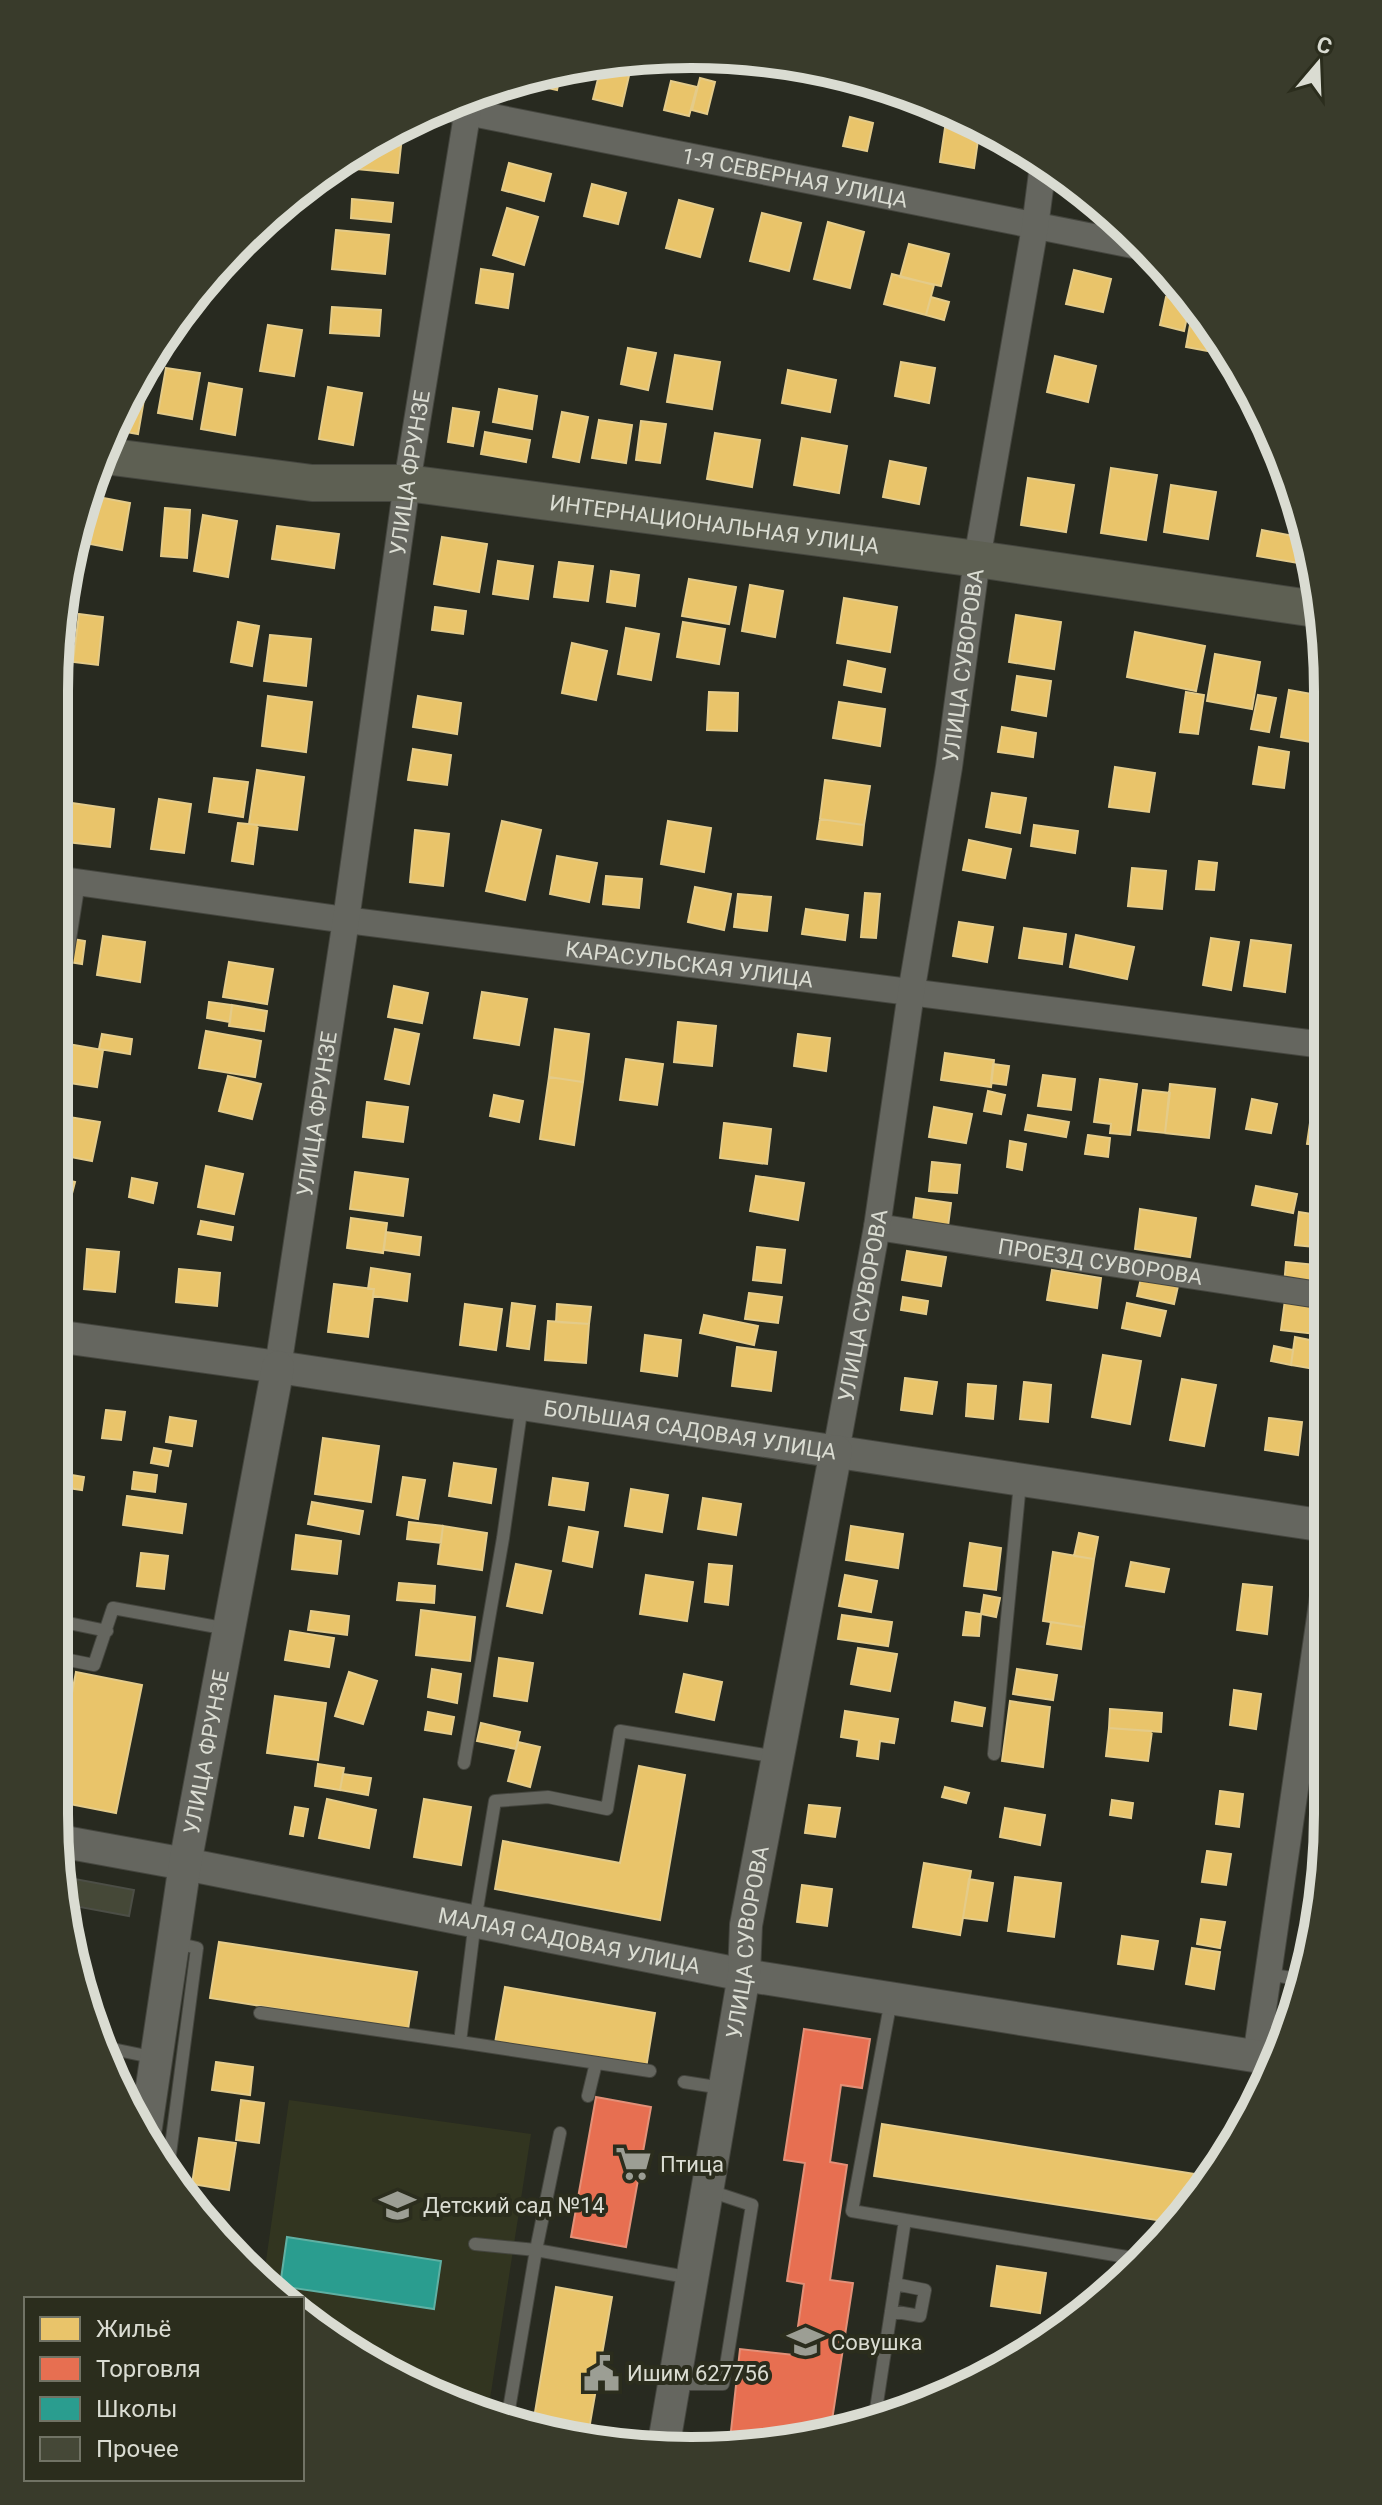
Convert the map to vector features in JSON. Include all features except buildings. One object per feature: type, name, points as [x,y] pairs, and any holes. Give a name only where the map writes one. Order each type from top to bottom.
[{"type":"main road","name":"ИНТЕРНАЦИОНАЛЬНАЯ УЛИЦА","points":[[113,457],[312,483],[407,483],[977,559],[1309,608]]},
{"type":"street","name":"1-Я СЕВЕРНАЯ УЛИЦА","points":[[473,108],[1125,244]]},
{"type":"street","name":"УЛИЦА ФРУНЗЕ","points":[[147,2119],[156,2058],[179,1991],[173,1943],[185,1864],[278,1367],[346,920],[459,113]]},
{"type":"street","name":"УЛИЦА СУВОРОВА","points":[[665,2436],[744,1975],[746,1925],[784,1742],[877,1227],[911,993],[949,767],[977,559],[1042,176]]},
{"type":"street","name":"КАРАСУЛЬСКАЯ УЛИЦА","points":[[68,880],[346,920],[1314,1044]]},
{"type":"street","name":"ПРОЕЗД СУВОРОВА","points":[[877,1227],[1314,1294]]},
{"type":"street","name":"БОЛЬШАЯ САДОВАЯ УЛИЦА","points":[[68,1338],[1314,1524]]},
{"type":"street","points":[[1264,2058],[1268,1974],[1314,1716]]},
{"type":"street","name":"МАЛАЯ САДОВАЯ УЛИЦА","points":[[69,1843],[744,1975],[1264,2058]]},
{"type":"lane","points":[[464,1763],[503,1538],[522,1405]]},
{"type":"lane","points":[[994,1754],[1020,1479]]},
{"type":"lane","points":[[68,1660],[94,1665],[113,1608],[228,1629]]},
{"type":"lane","points":[[68,1623],[107,1631]]},
{"type":"lane","points":[[460,2042],[475,1921],[495,1801],[548,1797],[607,1809],[620,1731],[784,1742]]},
{"type":"lane","points":[[1268,1974],[1292,1978]]},
{"type":"lane","points":[[169,2154],[179,1991]]},
{"type":"lane","points":[[891,2000],[852,2211],[1129,2258]]},
{"type":"lane","points":[[260,2013],[650,2071]]},
{"type":"lane","points":[[114,2049],[156,2058]]},
{"type":"lane","points":[[588,2096],[596,2063]]},
{"type":"lane","points":[[684,2082],[725,2088]]},
{"type":"lane","points":[[509,2410],[560,2133]]},
{"type":"lane","points":[[674,2384],[723,2384],[752,2205],[707,2190]]},
{"type":"lane","points":[[876,2409],[905,2220]]},
{"type":"lane","points":[[475,2244],[536,2250],[692,2278]]},
{"type":"lane","points":[[1125,2257],[1125,2262]]},
{"type":"lane","points":[[891,2311],[920,2316],[925,2290],[895,2284]]},
{"type":"shaded area","name":"Детский сад №14","points":[[289,2100],[531,2134],[489,2403],[415,2373],[379,2354],[312,2308],[304,2302],[304,2297],[298,2297],[265,2268]]},
{"type":"place","name":"Птица","points":[[634,2164]]},
{"type":"place","name":"Детский сад №14","points":[[397,2205]]},
{"type":"place","name":"Совушка","points":[[805,2342]]},
{"type":"place","name":"Ишим 627756","points":[[601,2373]]}]
